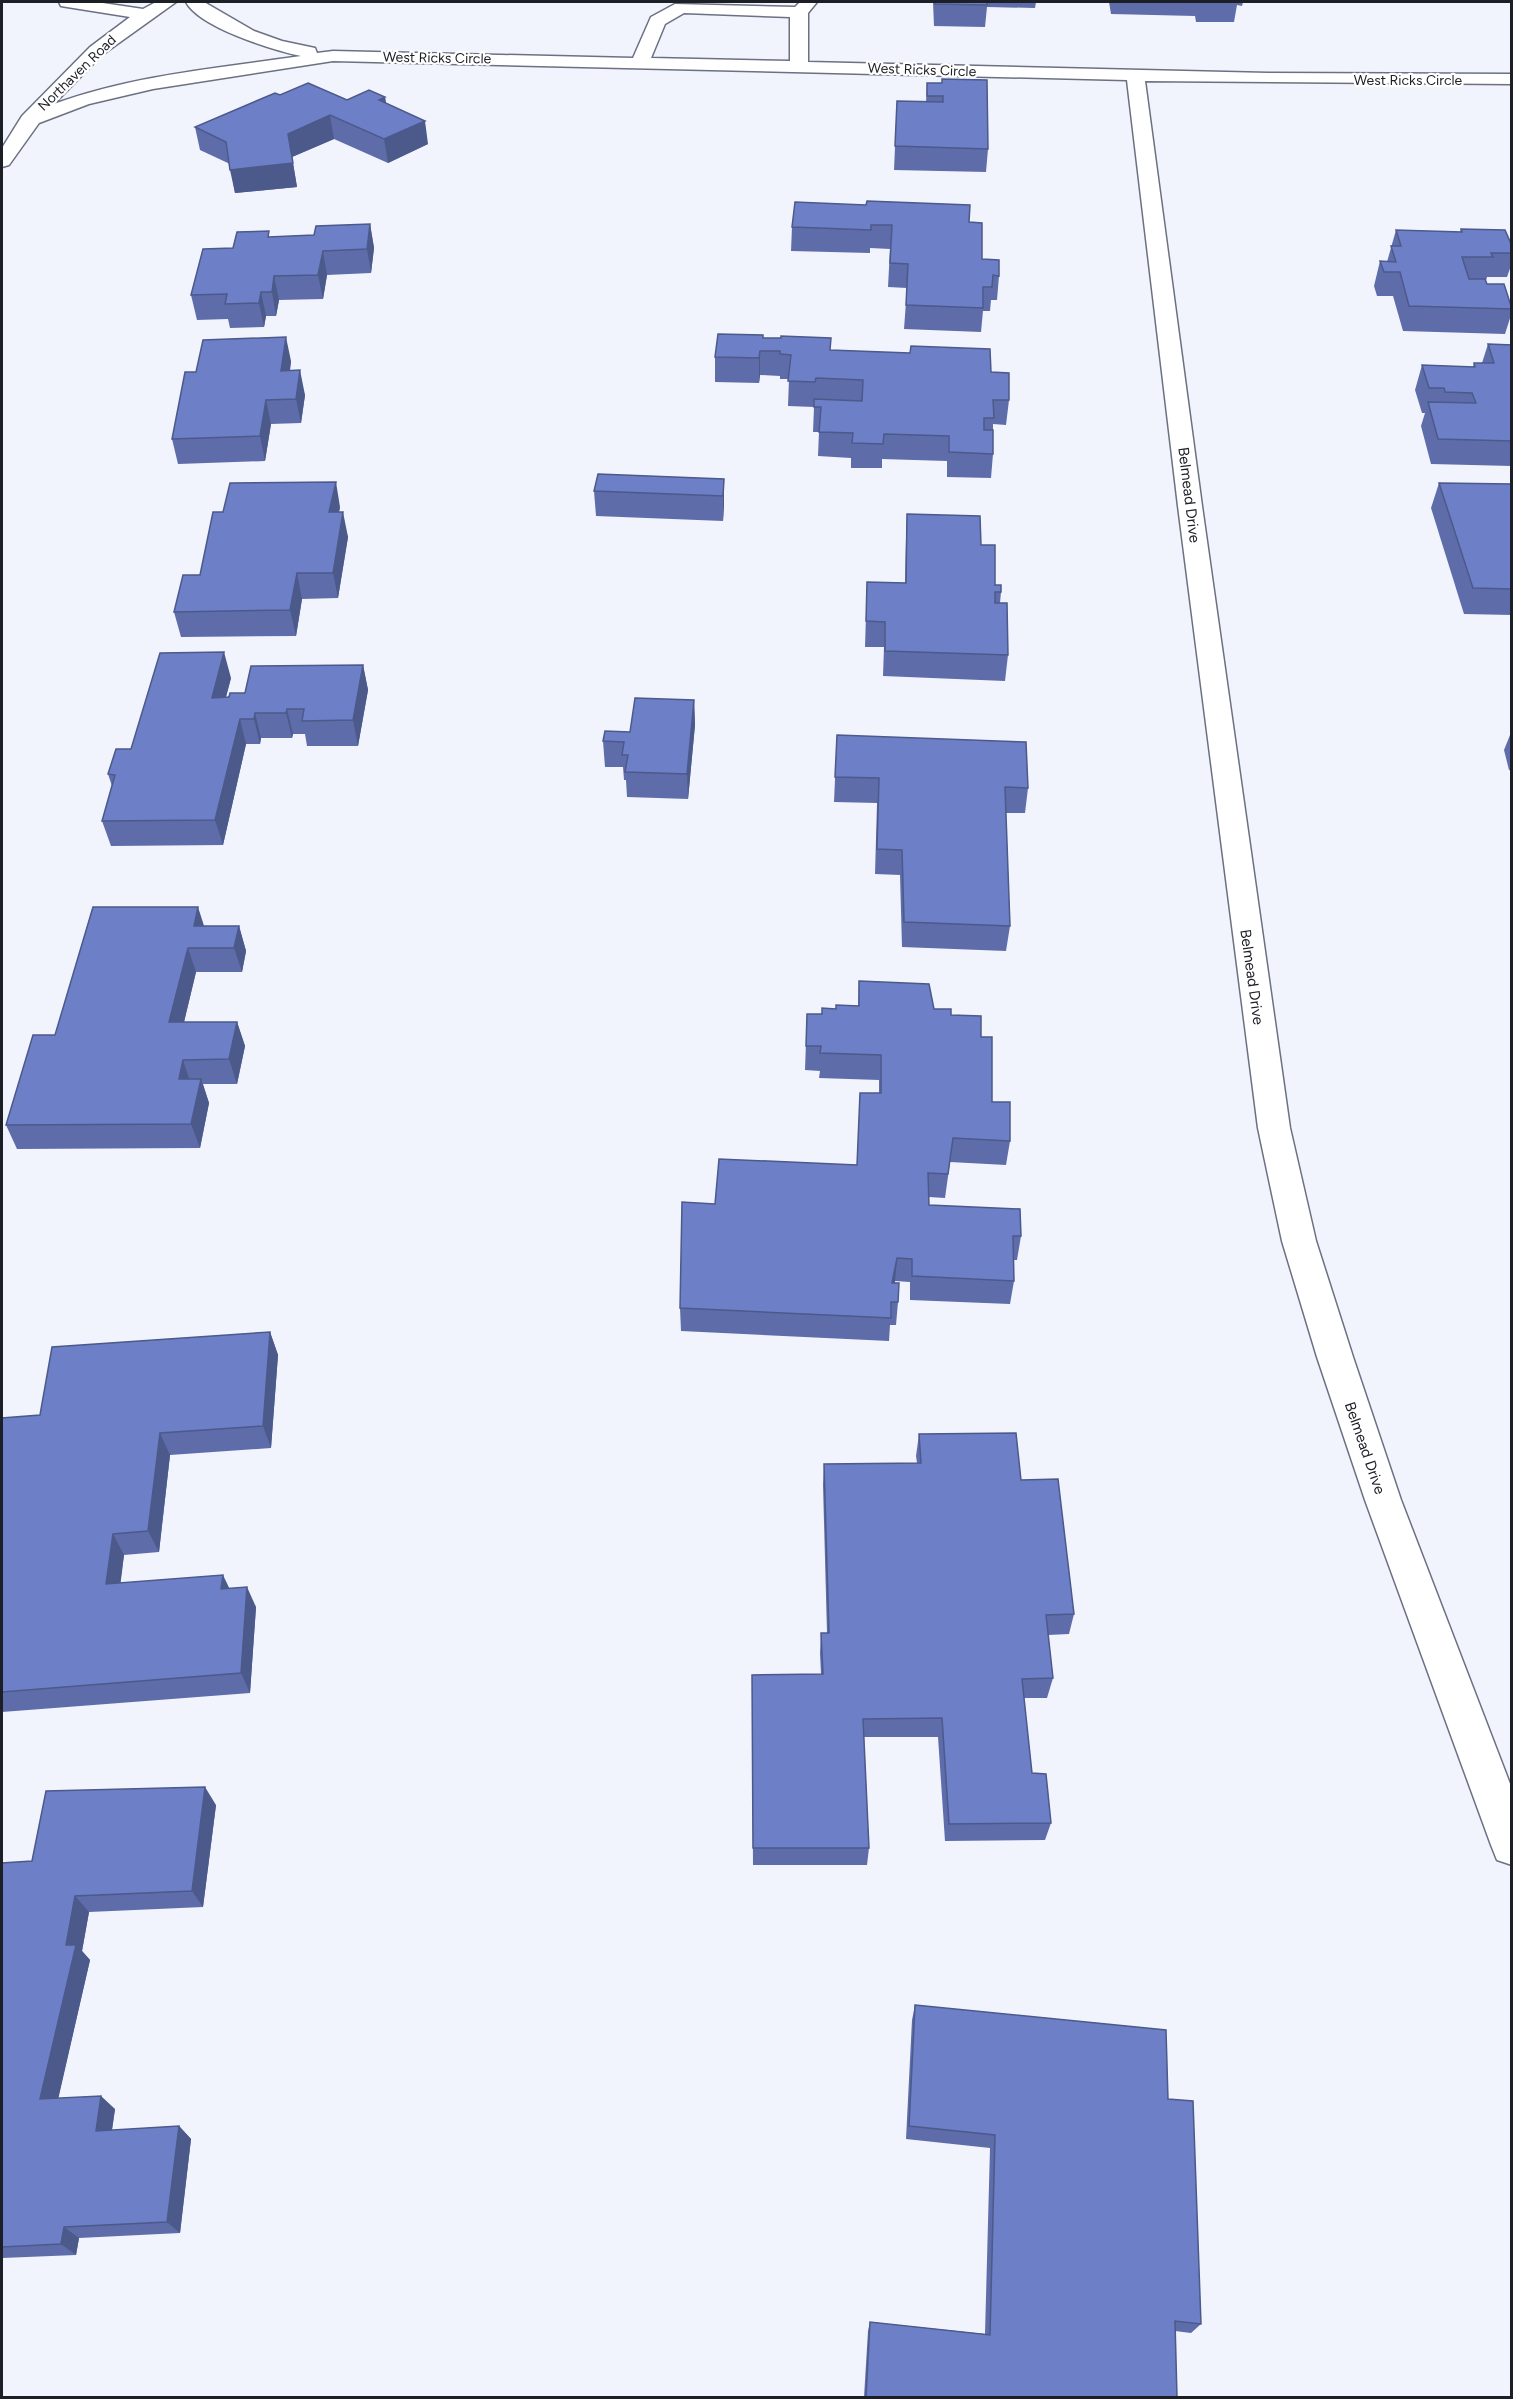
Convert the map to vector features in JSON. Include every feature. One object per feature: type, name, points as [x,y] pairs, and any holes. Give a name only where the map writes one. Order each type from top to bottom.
[{"type":"street","points":[[67,2],[143,14]]},
{"type":"street","name":"Northaven Road","points":[[2,161],[29,120],[103,43],[143,14],[167,2]]},
{"type":"street","name":"West Ricks Circle","points":[[194,2],[223,23],[247,36],[282,47],[333,56],[1329,80],[1512,79]]},
{"type":"street","points":[[640,63],[657,21],[681,8],[804,7],[799,66]]},
{"type":"street","name":"West Ricks Circle","points":[[29,120],[83,100],[153,84],[333,56]]},
{"type":"street","name":"Belmead Drive","points":[[1135,75],[1190,506],[1274,1128],[1299,1241],[1335,1357],[1383,1500],[1512,1845]]},
{"type":"building","points":[[935,2],[987,2],[987,5],[935,4]]},
{"type":"building","points":[[942,79],[987,80],[988,149],[895,146],[897,101],[943,102],[943,96],[927,96],[927,83],[942,83]]},
{"type":"building","points":[[308,83],[347,100],[369,90],[385,97],[379,100],[425,121],[384,139],[330,115],[288,134],[293,163],[230,170],[226,142],[195,127],[275,93],[280,95]]},
{"type":"building","points":[[867,201],[970,205],[969,222],[982,223],[982,259],[999,260],[999,276],[993,275],[992,287],[983,287],[983,308],[906,305],[908,264],[890,263],[892,225],[871,225],[871,230],[792,227],[795,202],[866,205]]},
{"type":"building","points":[[370,224],[367,249],[323,251],[318,275],[274,276],[272,292],[261,292],[259,303],[225,304],[227,294],[191,295],[203,249],[233,248],[237,232],[269,231],[268,237],[314,235],[316,226]]},
{"type":"building","points":[[1461,229],[1505,230],[1512,246],[1512,253],[1491,253],[1493,257],[1462,257],[1469,279],[1485,279],[1487,284],[1504,284],[1512,309],[1409,306],[1400,272],[1384,272],[1380,261],[1396,262],[1391,246],[1401,246],[1396,230],[1462,232]]},
{"type":"building","points":[[718,334],[763,335],[763,338],[781,338],[781,336],[831,338],[830,350],[910,353],[911,346],[990,349],[991,372],[1009,373],[1009,400],[993,400],[994,418],[984,418],[984,430],[993,430],[993,454],[949,452],[949,436],[884,434],[883,444],[852,443],[853,433],[819,432],[821,407],[814,407],[814,399],[862,401],[863,380],[816,378],[815,382],[788,381],[791,355],[780,354],[780,351],[760,351],[759,358],[715,357]]},
{"type":"building","points":[[286,337],[281,371],[300,370],[296,399],[266,400],[260,436],[172,439],[185,372],[196,372],[203,340]]},
{"type":"building","points":[[1488,344],[1512,345],[1512,441],[1438,439],[1428,402],[1476,403],[1472,393],[1445,392],[1444,388],[1429,388],[1422,365],[1475,367],[1474,363],[1494,363]]},
{"type":"building","points":[[598,474],[724,479],[723,496],[594,491]]},
{"type":"building","points":[[336,482],[329,512],[343,512],[333,573],[297,573],[290,610],[174,612],[183,575],[200,575],[213,512],[223,512],[230,483]]},
{"type":"building","points":[[1439,483],[1512,484],[1512,589],[1473,588]]},
{"type":"building","points":[[907,514],[980,516],[981,545],[995,545],[995,585],[1001,585],[1001,592],[995,592],[995,603],[1007,603],[1008,655],[885,651],[885,622],[866,621],[867,582],[906,583]]},
{"type":"building","points":[[224,652],[212,698],[229,697],[230,693],[245,693],[251,666],[363,665],[353,720],[302,721],[304,709],[287,709],[286,713],[255,713],[254,719],[240,719],[215,820],[102,821],[115,775],[108,774],[116,749],[131,749],[160,653]]},
{"type":"building","points":[[635,698],[694,700],[687,774],[625,772],[628,755],[622,755],[624,742],[603,741],[605,731],[630,732]]},
{"type":"building","points":[[837,735],[1026,742],[1028,788],[1005,787],[1010,926],[904,922],[902,850],[877,849],[879,778],[835,777]]},
{"type":"building","points":[[93,907],[198,907],[194,926],[239,926],[234,948],[188,948],[169,1022],[237,1022],[229,1059],[183,1060],[179,1079],[201,1079],[191,1124],[6,1125],[33,1035],[55,1035]]},
{"type":"building","points":[[859,981],[929,984],[934,1009],[951,1009],[951,1015],[981,1016],[981,1037],[992,1037],[992,1102],[1010,1102],[1010,1141],[953,1138],[948,1174],[928,1173],[929,1205],[1020,1209],[1021,1236],[1013,1236],[1014,1281],[912,1276],[912,1259],[897,1258],[892,1283],[899,1283],[898,1302],[891,1302],[891,1318],[680,1308],[682,1202],[715,1204],[719,1159],[857,1165],[860,1093],[881,1093],[881,1055],[820,1053],[821,1046],[806,1046],[807,1014],[822,1014],[822,1008],[836,1009],[836,1005],[859,1006]]},
{"type":"building","points":[[270,1332],[263,1426],[160,1433],[148,1531],[113,1534],[106,1584],[223,1575],[221,1589],[247,1587],[241,1673],[2,1692],[2,1418],[40,1415],[52,1347]]},
{"type":"building","points":[[1016,1433],[1021,1480],[1058,1479],[1074,1614],[1046,1615],[1053,1678],[1022,1679],[1032,1773],[1046,1774],[1051,1823],[949,1824],[942,1718],[863,1719],[869,1848],[753,1848],[752,1675],[823,1674],[821,1633],[829,1633],[824,1464],[921,1463],[919,1434]]},
{"type":"building","points":[[205,1787],[192,1891],[75,1896],[66,1945],[76,1945],[40,2099],[101,2096],[96,2131],[179,2126],[167,2222],[64,2227],[61,2244],[2,2247],[2,1863],[32,1861],[46,1791]]},
{"type":"building","points":[[915,2005],[1166,2030],[1168,2099],[1193,2101],[1201,2324],[1175,2321],[1177,2397],[866,2397],[870,2322],[990,2335],[995,2135],[909,2126]]}]
